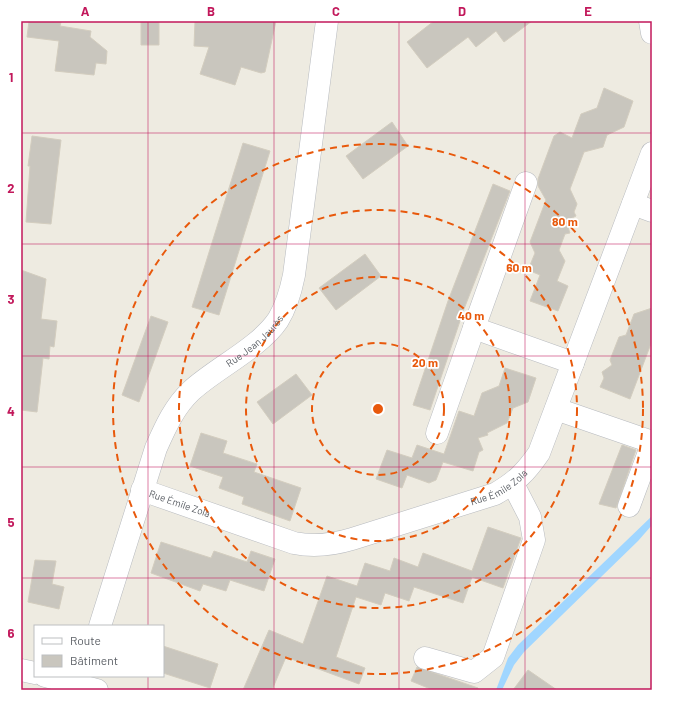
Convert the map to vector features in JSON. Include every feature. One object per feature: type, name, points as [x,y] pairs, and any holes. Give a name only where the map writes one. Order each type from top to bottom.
[{"type":"street","name":"Rue Jean Jaurès","points":[[100,625],[142,490],[156,448],[168,420],[190,392],[227,363],[253,346],[278,321],[290,294],[295,267],[327,21]]},
{"type":"street","points":[[650,21],[652,33]]},
{"type":"street","name":"Rue Émile Zola","points":[[142,490],[294,543],[308,546],[332,545],[352,539],[495,494],[513,484],[527,470],[539,453],[573,363],[642,207],[652,153]]},
{"type":"street","points":[[437,432],[526,183]]},
{"type":"street","points":[[474,328],[573,363]]},
{"type":"street","points":[[556,409],[652,443],[629,506]]},
{"type":"street","points":[[425,658],[474,672],[493,657],[534,540],[530,517],[513,484]]},
{"type":"street","points":[[21,670],[34,673]]},
{"type":"street","points":[[50,677],[88,684]]},
{"type":"water","points":[[652,516],[652,525],[638,541],[524,652],[514,665],[502,690],[496,690],[508,658],[518,645]]},
{"type":"building","points":[[29,21],[61,22],[60,26],[91,31],[90,37],[107,51],[106,64],[96,63],[94,75],[55,71],[59,41],[27,37]]},
{"type":"building","points":[[141,21],[159,21],[159,45],[141,45]]},
{"type":"building","points":[[195,21],[276,21],[265,72],[261,73],[241,67],[235,85],[200,74],[209,47],[194,46]]},
{"type":"building","points":[[434,21],[532,21],[504,42],[496,31],[476,47],[468,37],[427,68],[407,42]]},
{"type":"building","points":[[604,88],[633,101],[624,127],[607,135],[603,147],[584,152],[570,189],[577,204],[574,212],[576,216],[566,221],[570,233],[565,234],[559,250],[565,261],[557,281],[568,286],[558,311],[530,301],[540,275],[528,270],[535,253],[530,242],[546,200],[538,186],[538,179],[554,136],[560,132],[572,138],[581,114],[597,108]]},
{"type":"building","points":[[392,122],[408,146],[363,179],[346,156]]},
{"type":"building","points":[[32,136],[61,140],[51,224],[26,222],[30,166],[28,166]]},
{"type":"building","points":[[243,143],[270,151],[219,315],[192,307]]},
{"type":"building","points":[[493,184],[510,191],[464,309],[430,410],[413,405],[448,301]]},
{"type":"building","points":[[365,254],[381,276],[336,310],[319,288]]},
{"type":"building","points":[[21,270],[46,279],[41,319],[57,321],[54,347],[50,346],[49,359],[43,358],[37,412],[21,410]]},
{"type":"building","points":[[652,308],[652,341],[630,399],[600,387],[604,378],[602,372],[612,365],[610,360],[619,337],[626,335],[634,314]]},
{"type":"building","points":[[151,316],[168,322],[139,402],[122,395]]},
{"type":"building","points":[[505,368],[536,378],[528,402],[513,408],[507,423],[487,433],[488,435],[478,438],[483,450],[479,452],[473,471],[443,462],[436,480],[429,483],[407,475],[402,488],[376,479],[387,450],[412,458],[417,445],[444,454],[459,411],[474,416],[482,393],[499,386]]},
{"type":"building","points":[[296,374],[312,395],[273,424],[257,402]]},
{"type":"building","points":[[201,433],[227,441],[223,453],[257,464],[254,472],[301,488],[290,521],[242,504],[244,497],[219,488],[223,477],[190,466]]},
{"type":"building","points":[[622,445],[636,450],[616,508],[599,504]]},
{"type":"building","points":[[488,527],[521,538],[503,588],[472,577],[463,603],[414,587],[409,601],[385,593],[381,605],[356,597],[336,657],[365,668],[359,684],[286,657],[272,690],[243,690],[269,630],[303,644],[327,576],[357,586],[365,563],[390,571],[394,558],[418,567],[423,553],[472,571]]},
{"type":"building","points":[[161,542],[211,558],[214,551],[247,562],[251,551],[275,559],[264,591],[230,580],[226,591],[203,584],[200,591],[151,573]]},
{"type":"building","points":[[35,560],[56,561],[52,584],[64,587],[59,609],[28,602]]},
{"type":"building","points":[[164,646],[218,664],[210,688],[164,673]]},
{"type":"building","points":[[417,667],[478,688],[478,690],[433,690],[411,681]]},
{"type":"building","points":[[528,670],[557,690],[513,690]]}]
